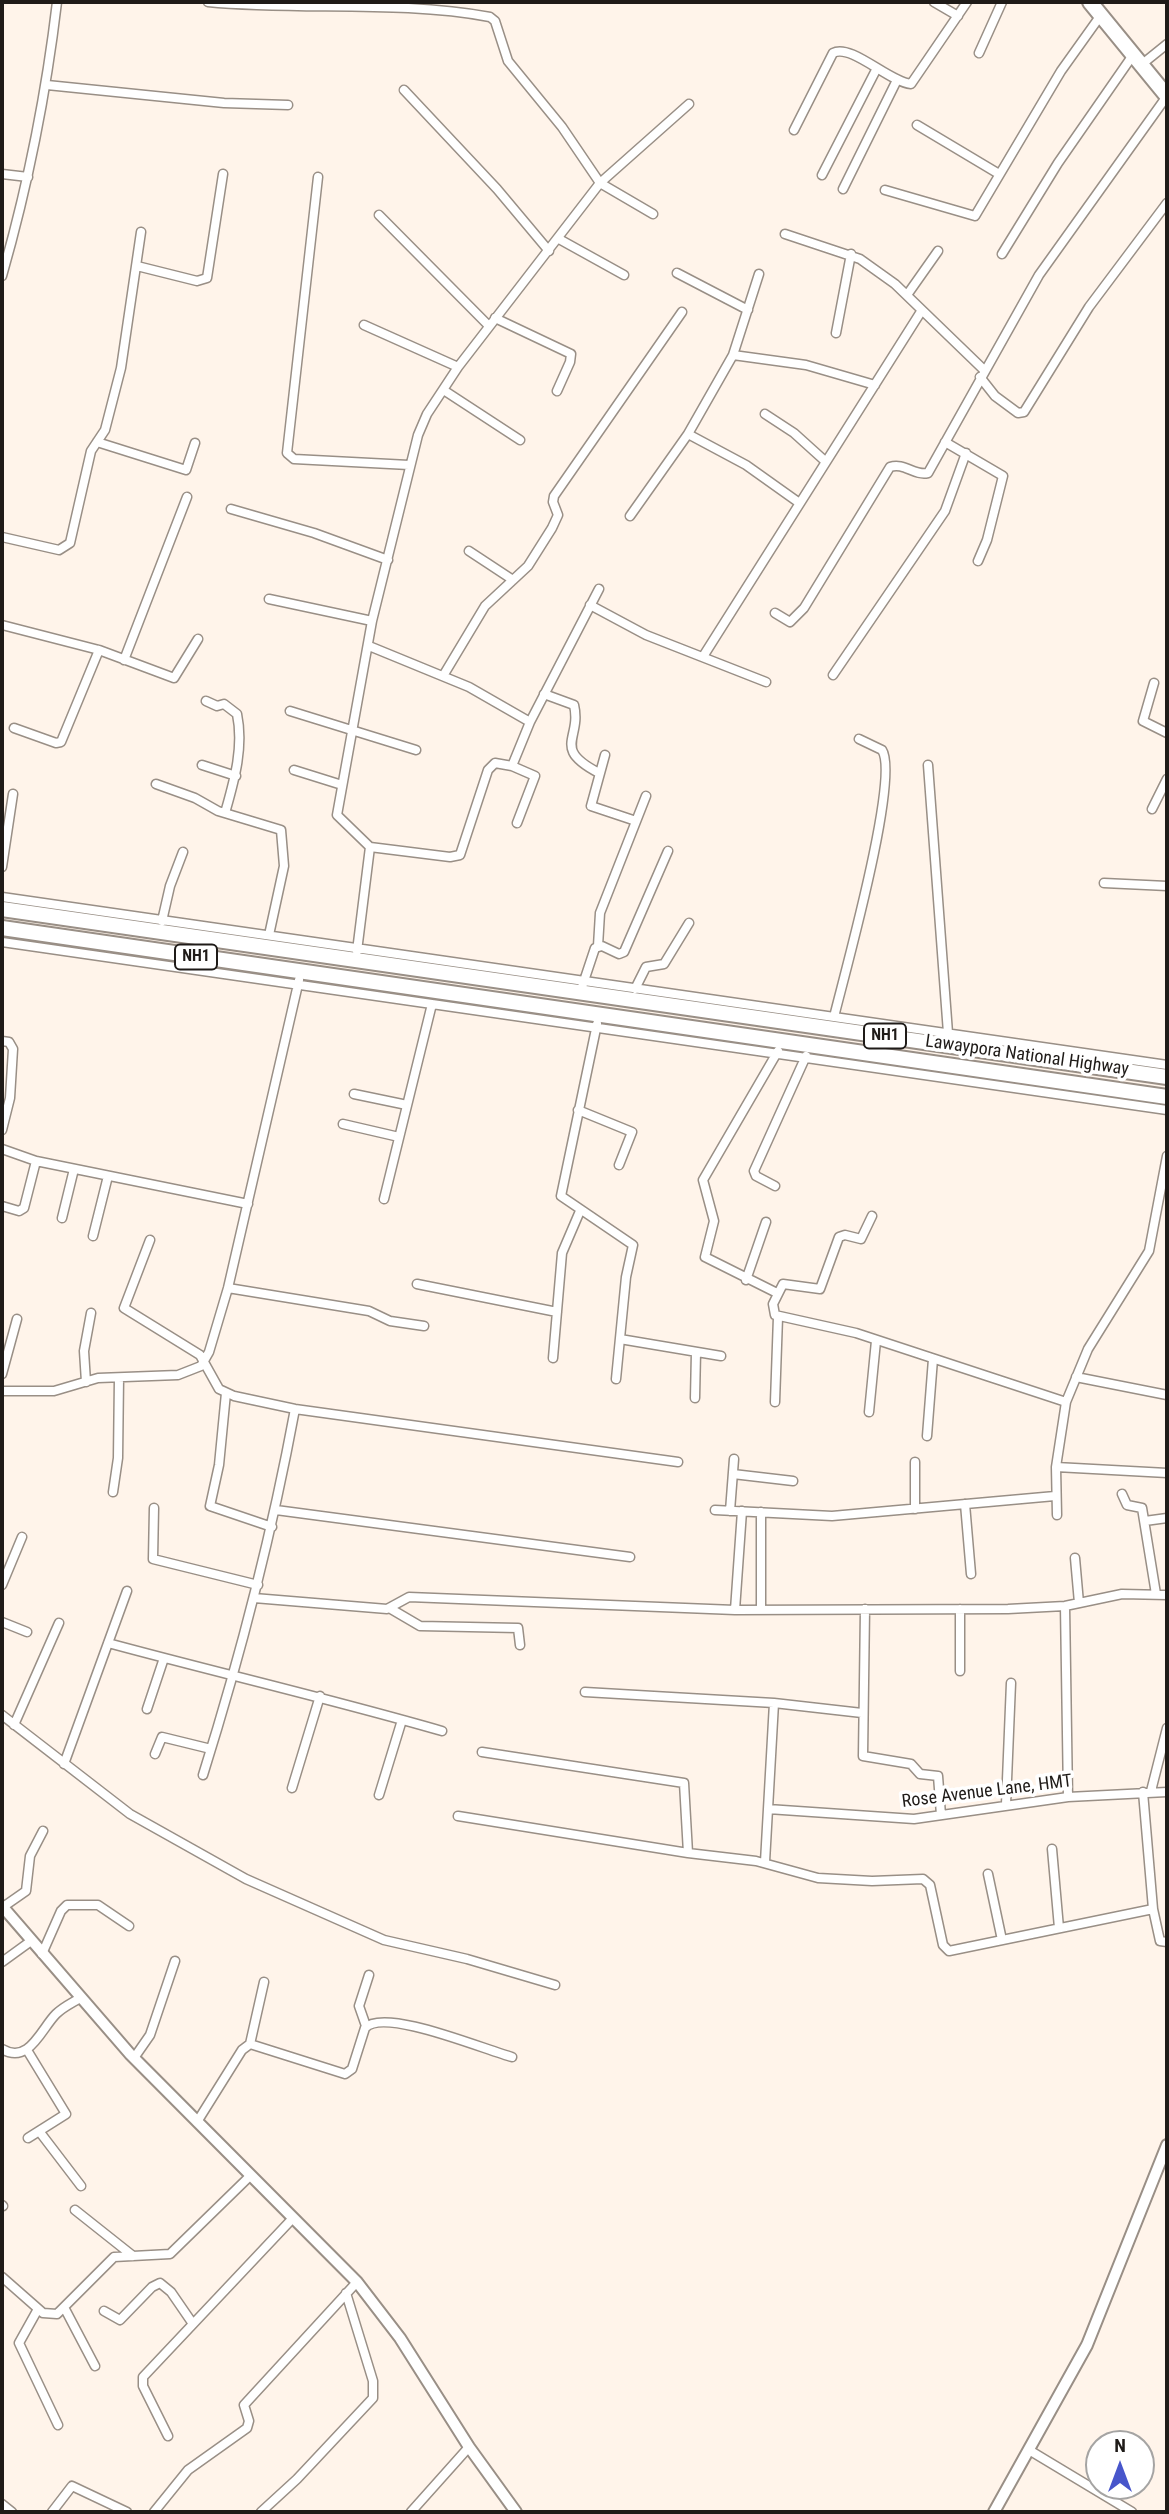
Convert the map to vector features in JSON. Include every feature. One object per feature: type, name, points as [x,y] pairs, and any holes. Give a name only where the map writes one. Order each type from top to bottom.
[{"type":"highway","points":[[1090,2],[1167,96]]},
{"type":"highway","name":"NH1","points":[[2,909],[357,954],[838,1024],[1167,1077]]},
{"type":"highway","name":"NH1","points":[[2,928],[300,979],[390,984],[598,1021],[839,1048]]},
{"type":"highway","points":[[838,1024],[839,1048]]},
{"type":"highway","name":"Lawaypora National Highway","points":[[839,1048],[1167,1097]]},
{"type":"street","points":[[2,276],[28,177],[47,85],[57,2]]},
{"type":"street","points":[[208,2],[254,6],[380,8],[490,17],[495,21],[500,47],[508,61],[562,127],[600,183],[653,214]]},
{"type":"street","points":[[934,2],[958,16]]},
{"type":"street","points":[[794,130],[837,51],[845,51],[908,84],[914,81],[967,2]]},
{"type":"street","points":[[979,53],[1002,2]]},
{"type":"street","points":[[885,190],[972,217],[979,212],[1061,71],[1101,15]]},
{"type":"street","points":[[1002,254],[1084,123],[1137,60],[1167,44]]},
{"type":"street","points":[[822,175],[877,68]]},
{"type":"street","points":[[843,188],[897,80]]},
{"type":"street","points":[[47,85],[224,103],[288,106]]},
{"type":"street","points":[[404,90],[497,189],[549,251]]},
{"type":"street","points":[[775,614],[790,622],[804,608],[890,467],[898,465],[925,474],[1039,275],[1167,96]]},
{"type":"street","points":[[517,823],[536,778],[512,766],[495,763],[488,770],[460,855],[450,858],[370,847],[337,817],[350,728],[409,466],[422,424],[458,367],[495,318],[600,183],[689,104]]},
{"type":"street","points":[[917,125],[999,174]]},
{"type":"street","points":[[2,174],[28,177]]},
{"type":"street","points":[[137,266],[197,281],[207,278],[223,174]]},
{"type":"street","points":[[317,177],[287,453],[294,459],[409,466]]},
{"type":"street","points":[[785,234],[850,254],[907,295],[982,373],[995,396],[1018,413],[1024,412],[1089,307],[1167,203]]},
{"type":"street","points":[[379,215],[489,326]]},
{"type":"street","points":[[2,537],[51,549],[68,547],[92,452],[105,429],[121,368],[141,232]]},
{"type":"street","points":[[559,239],[624,275]]},
{"type":"street","points":[[907,295],[938,251]]},
{"type":"street","points":[[836,333],[850,254]]},
{"type":"street","points":[[677,273],[748,310]]},
{"type":"street","points":[[630,516],[688,434],[733,355],[759,274]]},
{"type":"street","points":[[704,655],[798,502],[922,310]]},
{"type":"street","points":[[443,676],[478,615],[528,566],[556,521],[554,496],[682,312]]},
{"type":"street","points":[[495,318],[572,356],[557,391]]},
{"type":"street","points":[[364,326],[458,367]]},
{"type":"street","points":[[733,355],[806,365],[875,385]]},
{"type":"street","points":[[444,391],[520,440]]},
{"type":"street","points":[[765,414],[794,433],[825,461]]},
{"type":"street","points":[[688,434],[746,466],[798,502]]},
{"type":"street","points":[[97,442],[186,470],[190,467],[195,443]]},
{"type":"street","points":[[944,442],[999,473],[1003,480],[988,540],[978,561]]},
{"type":"street","points":[[833,675],[945,511],[965,453]]},
{"type":"street","points":[[124,660],[187,496]]},
{"type":"street","points":[[231,509],[314,533],[388,560]]},
{"type":"street","points":[[470,551],[513,580]]},
{"type":"street","points":[[512,766],[530,722],[599,589]]},
{"type":"street","points":[[269,598],[372,621]]},
{"type":"street","points":[[590,605],[646,635],[704,655],[766,682]]},
{"type":"street","points":[[2,625],[99,650],[174,678],[198,639]]},
{"type":"street","points":[[369,646],[443,676],[530,722]]},
{"type":"street","points":[[14,728],[56,743],[61,742],[99,650]]},
{"type":"street","points":[[1154,682],[1143,722],[1167,733]]},
{"type":"street","points":[[544,694],[574,705],[570,735],[573,751],[583,763],[599,773]]},
{"type":"street","points":[[206,701],[217,706],[224,704],[237,714],[241,732],[236,776],[225,813]]},
{"type":"street","points":[[290,711],[416,750]]},
{"type":"street","points":[[838,1024],[879,829],[885,776],[884,752],[859,739]]},
{"type":"street","points":[[605,755],[591,806],[636,821]]},
{"type":"street","points":[[202,765],[236,776]]},
{"type":"street","points":[[928,765],[948,1034]]},
{"type":"street","points":[[294,770],[342,785]]},
{"type":"street","points":[[1153,810],[1167,779]]},
{"type":"street","points":[[156,784],[225,813],[275,827],[284,838],[284,866],[268,935]]},
{"type":"street","points":[[2,867],[13,794]]},
{"type":"street","points":[[646,796],[600,913],[598,946],[592,955],[582,987],[635,989],[838,1024],[948,1034],[1167,1065]]},
{"type":"street","points":[[2,897],[268,935],[357,954],[370,847]]},
{"type":"street","points":[[598,946],[619,954],[624,952],[668,851]]},
{"type":"street","points":[[162,921],[170,886],[183,852]]},
{"type":"street","points":[[1104,883],[1167,886]]},
{"type":"street","points":[[635,989],[646,967],[664,964],[689,923]]},
{"type":"street","points":[[2,942],[300,979],[432,1004],[598,1021],[561,1195],[580,1211],[633,1245],[616,1379]]},
{"type":"street","points":[[2,1391],[54,1391],[86,1382],[178,1375],[197,1369],[205,1360],[228,1288],[300,979]]},
{"type":"street","points":[[384,1199],[432,1004]]},
{"type":"street","points":[[648,1027],[806,1056],[1167,1110]]},
{"type":"street","points":[[2,1041],[10,1043],[13,1049],[10,1098],[2,1130]]},
{"type":"street","points":[[777,1293],[746,1280],[705,1257],[715,1221],[703,1180],[778,1051]]},
{"type":"street","points":[[775,1186],[756,1176],[754,1171],[806,1056]]},
{"type":"street","points":[[354,1094],[407,1105]]},
{"type":"street","points":[[578,1110],[632,1132],[619,1165]]},
{"type":"street","points":[[343,1124],[399,1137]]},
{"type":"street","points":[[2,1149],[36,1161],[248,1204]]},
{"type":"street","points":[[1057,1516],[1055,1466],[1066,1402],[1099,1329],[1149,1251],[1163,1202],[1167,1156]]},
{"type":"street","points":[[2,1206],[19,1211],[24,1208],[36,1161]]},
{"type":"street","points":[[62,1218],[74,1169]]},
{"type":"street","points":[[93,1236],[108,1176]]},
{"type":"street","points":[[553,1359],[564,1247],[580,1211]]},
{"type":"street","points":[[775,1402],[778,1317],[772,1309],[777,1293],[784,1283],[820,1289],[839,1237],[845,1235],[860,1240],[872,1216]]},
{"type":"street","points":[[746,1280],[766,1222]]},
{"type":"street","points":[[150,1240],[124,1308],[205,1360],[215,1384],[226,1393],[295,1409],[678,1462]]},
{"type":"street","points":[[417,1283],[557,1312]]},
{"type":"street","points":[[228,1288],[369,1311],[390,1321],[424,1326]]},
{"type":"street","points":[[86,1382],[83,1362],[91,1313]]},
{"type":"street","points":[[778,1317],[846,1331],[1066,1402]]},
{"type":"street","points":[[2,1374],[17,1319]]},
{"type":"street","points":[[620,1339],[720,1356]]},
{"type":"street","points":[[869,1412],[876,1341]]},
{"type":"street","points":[[695,1398],[696,1352]]},
{"type":"street","points":[[927,1436],[933,1359]]},
{"type":"street","points":[[1076,1377],[1167,1395]]},
{"type":"street","points":[[113,1492],[118,1458],[119,1378]]},
{"type":"street","points":[[226,1393],[219,1465],[210,1506],[272,1527]]},
{"type":"street","points":[[203,1774],[234,1678],[258,1585],[276,1510],[295,1409]]},
{"type":"street","points":[[730,1511],[734,1459]]},
{"type":"street","points":[[915,1462],[915,1509]]},
{"type":"street","points":[[1055,1466],[1167,1473]]},
{"type":"street","points":[[733,1474],[793,1481]]},
{"type":"street","points":[[1122,1494],[1127,1505],[1141,1507],[1156,1594]]},
{"type":"street","points":[[715,1510],[832,1516],[1055,1496]]},
{"type":"street","points":[[965,1504],[971,1574]]},
{"type":"street","points":[[154,1508],[153,1559],[258,1585]]},
{"type":"street","points":[[276,1510],[630,1557]]},
{"type":"street","points":[[735,1610],[742,1511]]},
{"type":"street","points":[[761,1512],[761,1610]]},
{"type":"street","points":[[1145,1521],[1167,1518]]},
{"type":"street","points":[[2,1585],[22,1537]]},
{"type":"street","points":[[1075,1558],[1079,1603]]},
{"type":"street","points":[[64,1764],[127,1591]]},
{"type":"street","points":[[391,1609],[409,1597],[761,1610],[1065,1606],[1122,1594],[1167,1594]]},
{"type":"street","points":[[254,1598],[391,1609],[420,1626],[518,1628],[520,1645]]},
{"type":"street","points":[[1065,1606],[1068,1797]]},
{"type":"street","points":[[865,1609],[862,1713],[864,1757],[911,1764],[920,1774],[938,1776],[941,1815]]},
{"type":"street","points":[[960,1609],[960,1671]]},
{"type":"street","points":[[2,1622],[27,1632]]},
{"type":"street","points":[[14,1725],[59,1623]]},
{"type":"street","points":[[108,1643],[234,1678],[320,1696],[442,1731]]},
{"type":"street","points":[[146,1709],[164,1658]]},
{"type":"street","points":[[1006,1804],[1011,1683]]},
{"type":"street","points":[[585,1692],[774,1703],[862,1713]]},
{"type":"street","points":[[292,1788],[320,1696]]},
{"type":"street","points":[[765,1862],[774,1703]]},
{"type":"street","points":[[2,1715],[148,1825],[246,1879],[384,1940],[467,1959],[555,1986]]},
{"type":"street","points":[[379,1795],[402,1720]]},
{"type":"street","points":[[1167,1731],[1147,1792],[1153,1909],[1159,1937],[1162,1942],[1167,1942]]},
{"type":"street","points":[[155,1754],[162,1737],[211,1749]]},
{"type":"street","points":[[482,1752],[684,1783],[688,1853]]},
{"type":"street","name":"Rose Avenue Lane, HMT","points":[[768,1810],[904,1819],[1068,1797],[1167,1792]]},
{"type":"street","points":[[458,1815],[688,1853],[765,1862],[788,1872],[818,1878],[927,1880],[946,1950],[1153,1909]]},
{"type":"street","points":[[43,1831],[30,1856],[26,1891],[2,1907],[134,2058],[357,2282],[400,2339],[516,2512]]},
{"type":"street","points":[[1052,1849],[1059,1928]]},
{"type":"street","points":[[988,1874],[1002,1940]]},
{"type":"street","points":[[42,1954],[67,1905],[98,1905],[129,1926]]},
{"type":"street","points":[[2,1962],[31,1941]]},
{"type":"street","points":[[134,2058],[150,2035],[175,1961]]},
{"type":"street","points":[[250,2044],[345,2074],[352,2069],[366,2026],[359,2006],[369,1975]]},
{"type":"street","points":[[197,2122],[242,2049],[250,2044],[264,1982]]},
{"type":"street","points":[[2,2049],[8,2053],[27,2050],[58,2011],[80,1998]]},
{"type":"street","points":[[366,2026],[377,2022],[426,2029],[512,2057]]},
{"type":"street","points":[[27,2050],[66,2112],[64,2117],[28,2138]]},
{"type":"street","points":[[39,2132],[81,2186]]},
{"type":"street","points":[[993,2512],[1099,2320],[1167,2145]]},
{"type":"street","points":[[2,2277],[38,2309],[51,2315],[65,2309],[109,2260],[133,2256],[165,2257],[170,2254],[250,2176]]},
{"type":"street","points":[[75,2210],[133,2256]]},
{"type":"street","points":[[168,2436],[142,2379],[293,2218]]},
{"type":"street","points":[[154,2512],[188,2470],[248,2426],[244,2404],[357,2282]]},
{"type":"street","points":[[104,2311],[120,2320],[152,2287],[160,2283],[171,2292],[192,2324]]},
{"type":"street","points":[[261,2512],[297,2479],[373,2398],[373,2381],[346,2293]]},
{"type":"street","points":[[38,2309],[19,2343],[58,2425]]},
{"type":"street","points":[[65,2309],[95,2366]]},
{"type":"street","points":[[411,2512],[470,2447]]},
{"type":"street","points":[[1029,2450],[1132,2512]]},
{"type":"street","points":[[52,2512],[72,2486],[80,2487],[127,2512]]},
{"type":"street","points":[[2,2504],[12,2512]]}]
